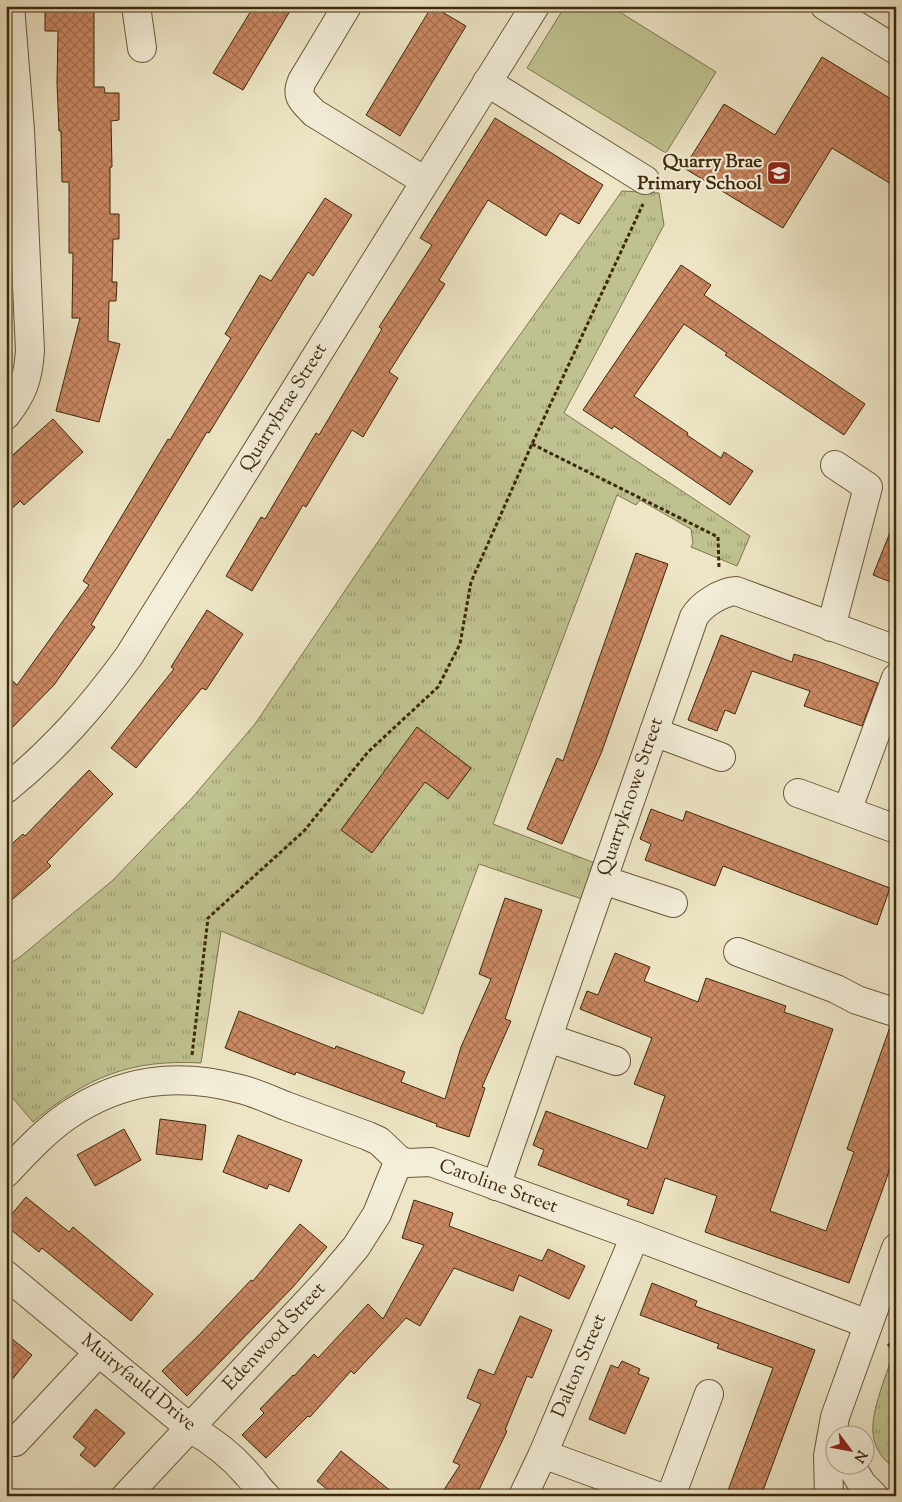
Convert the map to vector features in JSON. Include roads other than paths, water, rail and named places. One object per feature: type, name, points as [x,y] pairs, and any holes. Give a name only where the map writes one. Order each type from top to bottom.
[{"type":"street","points":[[6,415],[17,401],[25,386],[29,370],[30,351],[13,133],[10,6]]},
{"type":"street","points":[[136,6],[142,48]]},
{"type":"street","points":[[347,6],[302,81],[298,90],[300,98],[314,113],[425,181]]},
{"type":"street","name":"Quarrybrae Street","points":[[6,789],[61,740],[98,699],[129,656],[535,6]]},
{"type":"street","points":[[825,6],[861,16],[896,50]]},
{"type":"street","points":[[487,82],[645,180]]},
{"type":"street","points":[[831,626],[868,487],[835,465]]},
{"type":"street","name":"Quarryknowe Street","points":[[496,1186],[698,610],[729,591],[736,591],[896,650]]},
{"type":"street","points":[[847,811],[896,678]]},
{"type":"street","points":[[654,732],[721,756]]},
{"type":"street","points":[[798,793],[896,829]]},
{"type":"street","points":[[603,880],[673,903]]},
{"type":"street","points":[[738,952],[836,989],[857,1000],[894,1012]]},
{"type":"street","points":[[548,1038],[616,1061]]},
{"type":"street","points":[[6,1173],[41,1137],[66,1117],[91,1101],[120,1089],[163,1080],[189,1080],[241,1089],[368,1136],[379,1141],[399,1160]]},
{"type":"street","name":"Caroline Street","points":[[399,1160],[407,1163],[431,1162],[636,1236],[868,1324]]},
{"type":"street","name":"Edenwood Street","points":[[126,1496],[329,1279],[356,1247],[377,1214],[399,1160]]},
{"type":"street","name":"Dalton Street","points":[[523,1496],[543,1454],[636,1236]]},
{"type":"street","points":[[838,1424],[868,1324],[896,1248]]},
{"type":"street","name":"Muiryfauld Drive","points":[[6,1275],[190,1428],[206,1437],[238,1464],[266,1496]]},
{"type":"street","points":[[15,1442],[99,1352]]},
{"type":"street","points":[[671,1496],[708,1394]]},
{"type":"street","points":[[543,1454],[657,1496]]},
{"type":"street","points":[[828,1474],[829,1496]]},
{"type":"street","points":[[856,1474],[862,1484],[874,1496]]},
{"type":"place","name":"Quarry Brae Primary School","points":[[779,173]]}]
